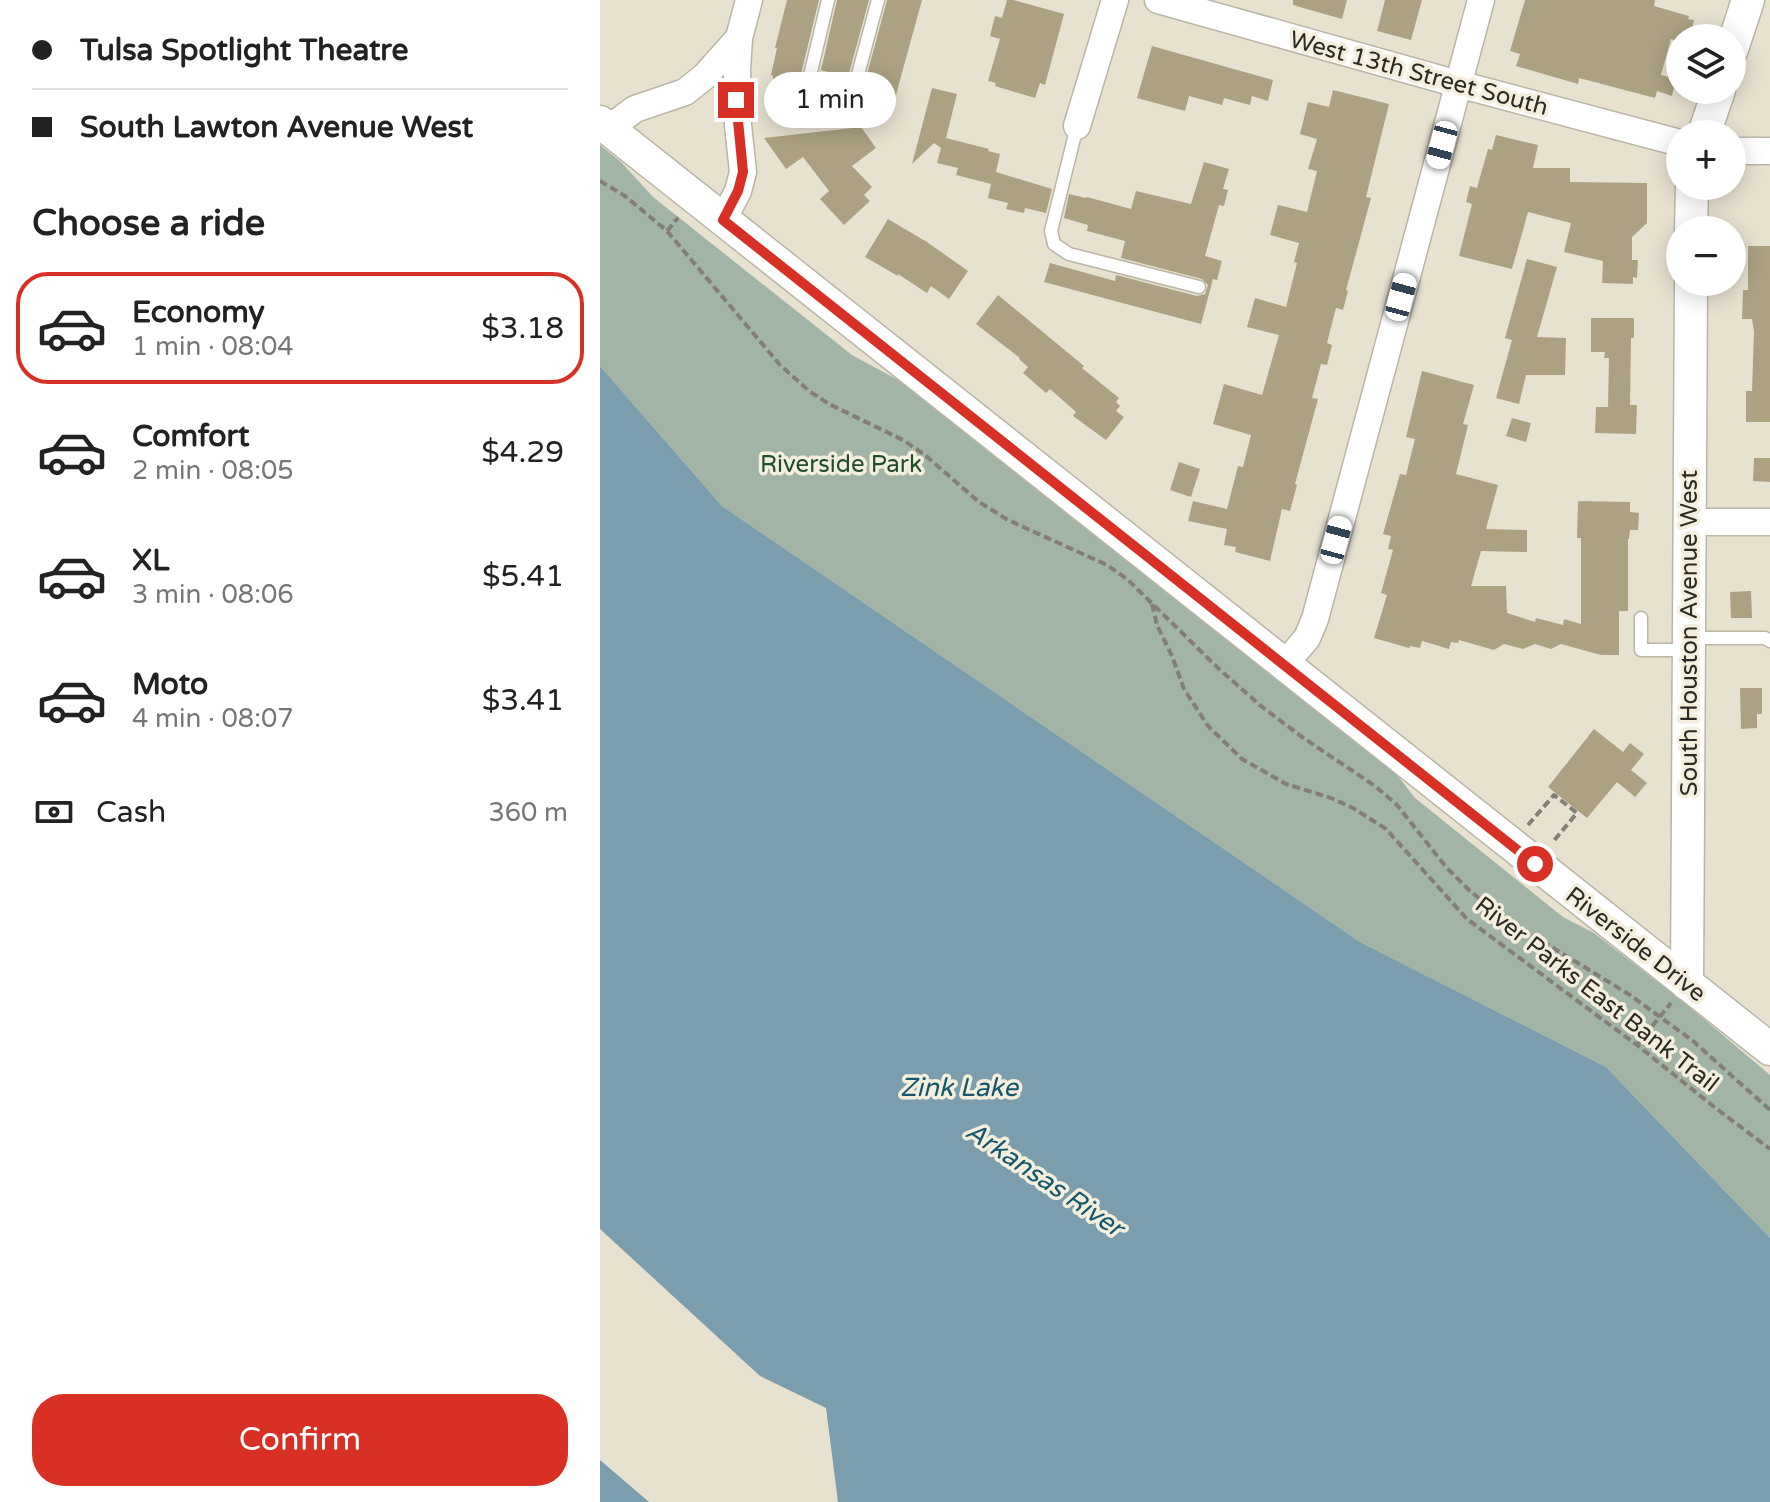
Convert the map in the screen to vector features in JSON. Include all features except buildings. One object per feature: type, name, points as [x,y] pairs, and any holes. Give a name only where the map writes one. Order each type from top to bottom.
[{"type":"street","points":[[723,220],[738,191],[743,172],[736,100],[739,38],[749,0]]},
{"type":"street","points":[[1077,126],[1115,0]]},
{"type":"street","name":"West 13th Street South","points":[[1158,0],[1666,139]]},
{"type":"street","points":[[1284,665],[1307,638],[1315,619],[1481,0]]},
{"type":"street","points":[[1740,24],[1748,0]]},
{"type":"street","points":[[604,126],[635,109],[685,92],[705,76],[739,38]]},
{"type":"street","name":"Riverside Drive","points":[[604,126],[1770,1049]]},
{"type":"street","points":[[1746,151],[1770,151]]},
{"type":"street","name":"South Houston Avenue West","points":[[1687,984],[1691,296]]},
{"type":"street","points":[[1691,522],[1770,522]]},
{"type":"lane","points":[[828,0],[808,84],[826,101],[853,93],[878,0]]},
{"type":"lane","points":[[1077,126],[1051,231],[1054,244],[1069,254],[1199,287]]},
{"type":"lane","points":[[1641,618],[1641,650],[1765,638],[1770,641]]},
{"type":"path","name":"River Parks East Bank Trail","points":[[600,181],[625,196],[667,231],[780,365],[809,391],[849,415],[903,440],[979,502],[1008,520],[1107,565],[1127,579],[1261,706],[1375,786],[1397,805],[1446,867],[1470,891],[1501,916],[1598,974],[1661,1017],[1721,1065],[1770,1110]]},
{"type":"path","name":"River Parks East Bank Trail","points":[[1152,601],[1157,625],[1184,689],[1208,726],[1242,759],[1286,784],[1353,808],[1386,829],[1467,919],[1637,1045],[1770,1149]]},
{"type":"path","points":[[1554,795],[1577,813],[1523,854],[1554,795]]},
{"type":"path","points":[[1637,1045],[1661,1017]]},
{"type":"green space","name":"Riverside Park","points":[[600,145],[621,162],[653,197],[852,355],[898,380],[1397,775],[1415,798],[1563,917],[1594,933],[1686,1004],[1770,1075],[1770,1238],[1606,1067],[1360,942],[722,506],[600,366]]},
{"type":"water","name":"Zink Lake","points":[[600,366],[722,506],[1360,942],[1606,1067],[1770,1238],[1770,1502],[838,1502],[826,1408],[760,1376],[600,1229]]},
{"type":"water","points":[[600,1460],[649,1502],[600,1502]]},
{"type":"route","points":[[736,100],[743,172],[738,191],[723,220],[1535,864]]},
{"type":"water label","name":"Arkansas River","points":[[1045,1179]]}]
